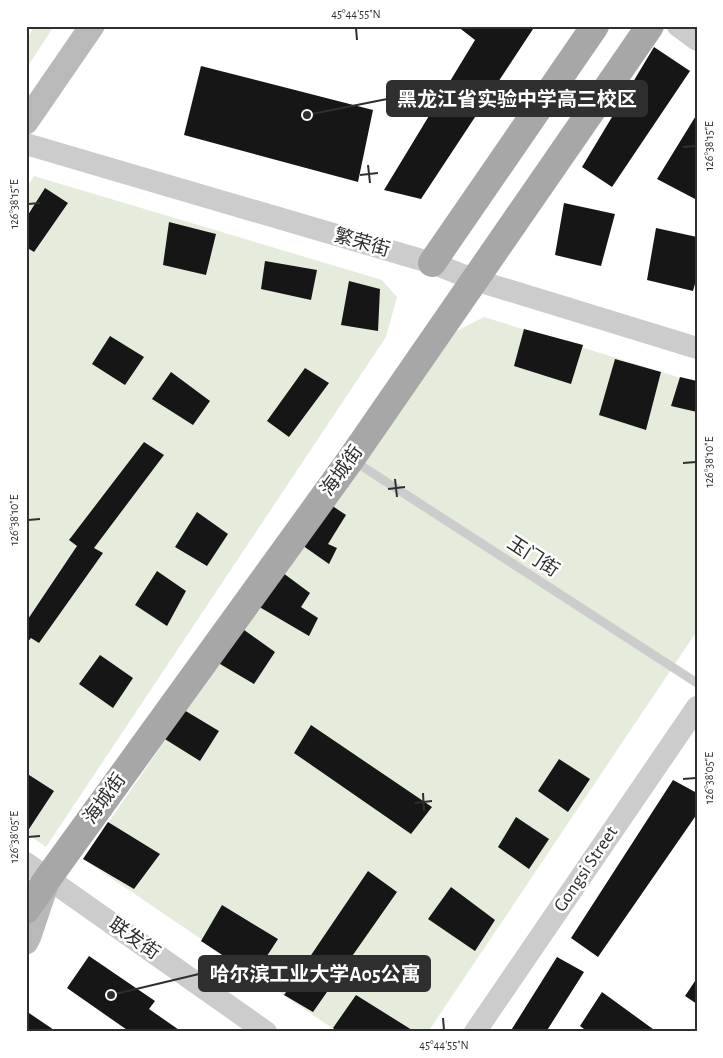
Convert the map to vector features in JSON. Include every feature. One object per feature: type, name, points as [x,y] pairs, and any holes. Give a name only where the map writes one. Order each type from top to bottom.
[{"type":"main road","points":[[26,122],[92,26]]},
{"type":"main road","points":[[432,263],[595,26]]},
{"type":"main road","name":"海城街","points":[[26,910],[37,871],[352,459],[650,26]]},
{"type":"main road","points":[[26,895],[37,871]]},
{"type":"main road","points":[[26,942],[30,936],[37,871]]},
{"type":"street","points":[[678,26],[697,40]]},
{"type":"street","name":"繁荣街","points":[[26,144],[432,263],[475,280],[697,348]]},
{"type":"street","name":"Gongsi Street","points":[[475,1032],[697,707]]},
{"type":"street","name":"联发街","points":[[37,871],[266,1032]]},
{"type":"lane","name":"玉门街","points":[[352,459],[697,683]]},
{"type":"green space","points":[[35,26],[54,26],[26,69],[26,39]]},
{"type":"green space","points":[[34,176],[382,280],[397,297],[386,337],[46,847],[26,833],[26,188]]},
{"type":"green space","points":[[484,317],[697,383],[697,631],[428,1032],[338,1032],[83,859],[445,337]]},
{"type":"building","points":[[457,26],[535,26],[421,199],[384,190],[475,40]]},
{"type":"building","points":[[654,47],[690,71],[612,187],[582,167]]},
{"type":"building","points":[[201,66],[373,110],[358,182],[184,135]]},
{"type":"building","points":[[697,114],[697,200],[657,179]]},
{"type":"building","points":[[45,188],[68,203],[34,252],[26,247],[26,218]]},
{"type":"building","points":[[564,203],[615,214],[601,266],[555,255]]},
{"type":"building","points":[[169,222],[216,234],[206,275],[163,265]]},
{"type":"building","points":[[656,228],[697,237],[697,277],[693,291],[647,280]]},
{"type":"building","points":[[265,261],[317,270],[311,300],[261,289]]},
{"type":"building","points":[[349,281],[380,289],[378,331],[341,325]]},
{"type":"building","points":[[524,329],[583,345],[571,384],[514,366]]},
{"type":"building","points":[[110,336],[144,357],[125,385],[92,364]]},
{"type":"building","points":[[615,359],[661,372],[646,430],[599,415]]},
{"type":"building","points":[[305,368],[329,383],[289,437],[267,421]]},
{"type":"building","points":[[171,372],[210,401],[193,425],[152,399]]},
{"type":"building","points":[[680,377],[697,381],[697,412],[671,406]]},
{"type":"building","points":[[144,442],[164,455],[94,548],[103,553],[39,643],[31,638],[26,644],[26,622],[77,546],[69,540]]},
{"type":"building","points":[[328,503],[346,515],[328,544],[337,548],[329,564],[299,543]]},
{"type":"building","points":[[197,512],[228,534],[207,566],[175,547]]},
{"type":"building","points":[[279,570],[310,593],[301,607],[318,618],[309,636],[256,605]]},
{"type":"building","points":[[157,571],[186,591],[167,626],[135,605]]},
{"type":"building","points":[[240,627],[275,652],[254,684],[215,661]]},
{"type":"building","points":[[100,655],[133,678],[113,708],[79,684]]},
{"type":"building","points":[[179,707],[219,731],[200,761],[160,736]]},
{"type":"building","points":[[311,725],[432,807],[411,834],[294,753]]},
{"type":"building","points":[[559,759],[590,779],[568,812],[538,791]]},
{"type":"building","points":[[26,773],[54,791],[29,829],[26,827]]},
{"type":"building","points":[[673,780],[697,793],[697,814],[598,957],[571,938]]},
{"type":"building","points":[[516,817],[549,839],[529,869],[498,847]]},
{"type":"building","points":[[108,822],[160,854],[134,889],[83,859]]},
{"type":"building","points":[[368,871],[397,892],[313,1012],[284,995]]},
{"type":"building","points":[[451,887],[495,920],[475,951],[428,919]]},
{"type":"building","points":[[222,905],[278,939],[254,976],[201,941]]},
{"type":"building","points":[[89,956],[155,1001],[149,1009],[182,1032],[130,1032],[67,988]]},
{"type":"building","points":[[557,957],[584,972],[546,1032],[510,1032]]},
{"type":"building","points":[[697,978],[697,1004],[685,996]]},
{"type":"building","points":[[602,992],[657,1032],[588,1032],[580,1026]]},
{"type":"building","points":[[356,995],[412,1030],[411,1032],[338,1032],[333,1028]]},
{"type":"building","points":[[26,1011],[57,1032],[26,1032]]},
{"type":"place","name":"黑龙江省实验中学高三校区","points":[[307,115]]},
{"type":"place","name":"哈尔滨工业大学A05公寓","points":[[111,995]]}]
